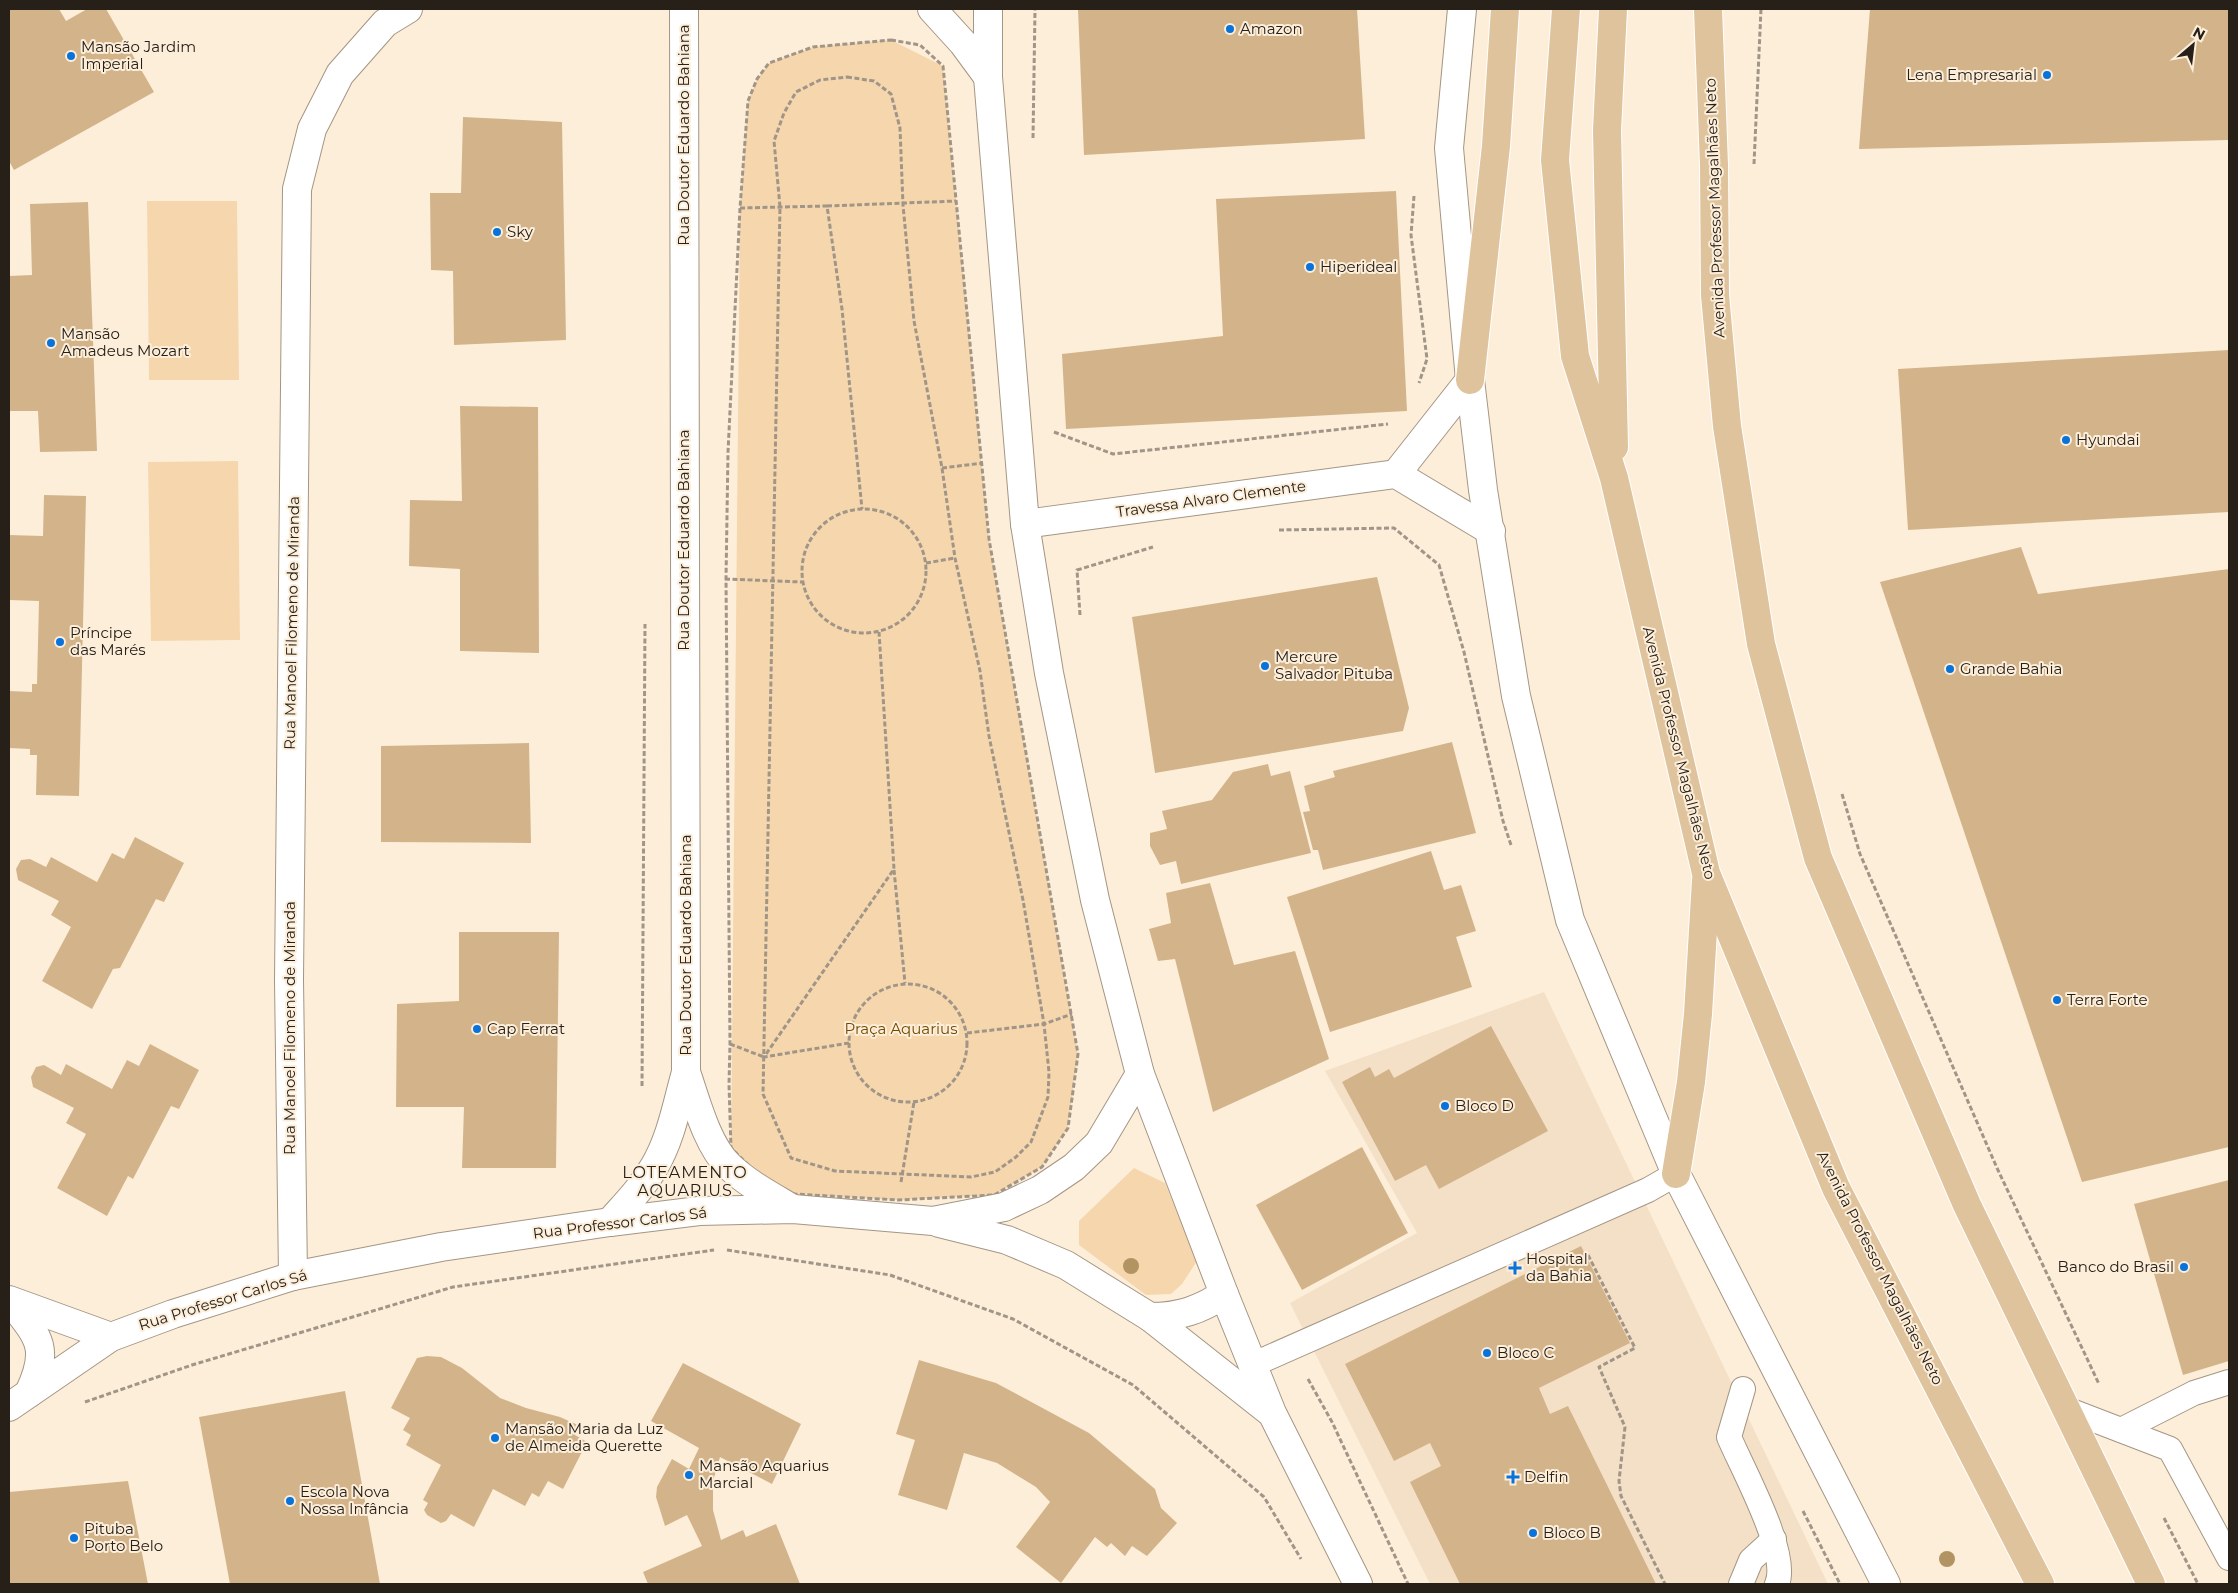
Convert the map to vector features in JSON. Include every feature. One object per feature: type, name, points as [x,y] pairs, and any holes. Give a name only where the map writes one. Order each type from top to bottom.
[{"type":"main road","points":[[1470,380],[1496,146],[1505,9]]},
{"type":"main road","name":"Avenida Professor Magalhães Neto","points":[[1566,9],[1555,160],[1575,356],[1614,478],[1706,873],[1836,1188],[2040,1584]]},
{"type":"main road","points":[[1613,9],[1607,130],[1614,478]]},
{"type":"main road","name":"Avenida Professor Magalhães Neto","points":[[1708,9],[1714,165],[1715,295],[1727,426],[1761,644],[1818,858],[1967,1205],[2151,1584]]},
{"type":"main road","points":[[1676,1174],[1691,1082],[1698,1014],[1706,873]]},
{"type":"street","name":"Rua Manoel Filomeno de Miranda","points":[[293,1276],[289,980],[297,189],[312,129],[340,74],[385,23],[408,9]]},
{"type":"street","name":"Rua Doutor Eduardo Bahiana","points":[[610,1222],[636,1194],[655,1166],[668,1137],[686,1072],[684,9]]},
{"type":"street","points":[[932,9],[963,43],[988,77]]},
{"type":"street","points":[[988,9],[988,77],[1025,524],[1049,673],[1094,900],[1140,1074],[1224,1294],[1272,1413],[1358,1584]]},
{"type":"street","points":[[1462,9],[1449,148],[1470,380],[1490,531],[1516,696],[1570,920],[1676,1174],[1886,1584]]},
{"type":"street","points":[[1470,380],[1396,474],[1490,531]]},
{"type":"street","name":"Travessa Alvaro Clemente","points":[[1025,524],[1396,474]]},
{"type":"street","name":"Rua Doutor Eduardo Bahiana","points":[[686,1072],[709,1135],[728,1165],[755,1186],[793,1209]]},
{"type":"street","name":"Rua Professor Carlos Sá","points":[[19,1400],[111,1337],[173,1314],[293,1276],[441,1247],[610,1222],[708,1211],[793,1209],[933,1221],[1004,1207],[1040,1190],[1074,1167],[1099,1143],[1140,1074]]},
{"type":"street","points":[[933,1221],[1007,1240],[1066,1265],[1150,1317],[1272,1413]]},
{"type":"street","points":[[1150,1317],[1170,1317],[1189,1313],[1207,1305],[1224,1294]]},
{"type":"street","points":[[10,1301],[111,1337]]},
{"type":"street","points":[[10,1301],[30,1325],[38,1344],[42,1362],[19,1400]]},
{"type":"lane","points":[[1252,1365],[1648,1190],[1676,1174]]},
{"type":"lane","points":[[2121,1430],[2194,1393],[2229,1382]]},
{"type":"lane","points":[[1743,1389],[1728,1437],[1774,1539],[1781,1575],[1777,1584]]},
{"type":"lane","points":[[2066,1409],[2170,1449],[2229,1558]]},
{"type":"lane","points":[[1740,1584],[1751,1560],[1774,1539]]},
{"type":"path","points":[[1754,165],[1761,9]]},
{"type":"path","points":[[891,40],[920,46],[942,66],[956,201],[988,539],[1078,1054],[1068,1128],[1042,1167],[994,1194],[898,1200],[777,1193],[731,1148],[728,1084],[730,1044],[726,579],[728,452],[740,208],[748,101],[757,79],[769,63],[812,46],[891,40]]},
{"type":"path","points":[[847,77],[874,81],[891,94],[900,128],[903,205],[914,321],[942,468],[955,558],[980,671],[989,736],[1023,900],[1044,1024],[1049,1072],[1048,1097],[1031,1142],[995,1172],[971,1177],[834,1171],[791,1158],[763,1094],[771,581],[780,207],[774,141],[784,113],[796,92],[820,80],[847,77]]},
{"type":"path","points":[[1414,195],[1411,235],[1427,359],[1417,386]]},
{"type":"path","points":[[740,208],[903,205],[956,201]]},
{"type":"path","points":[[827,206],[842,309],[862,509]]},
{"type":"path","points":[[1053,431],[1113,454],[1395,423]]},
{"type":"path","points":[[862,509],[880,512],[897,518],[911,530],[920,545],[926,563],[926,581],[920,599],[910,614],[896,625],[879,632],[858,633],[838,628],[822,617],[809,601],[802,582],[802,560],[809,540],[823,524],[841,513],[862,509]]},
{"type":"path","points":[[1274,530],[1394,528],[1438,565],[1464,652],[1512,849]]},
{"type":"path","points":[[1080,620],[1078,570],[1159,545]]},
{"type":"path","points":[[926,563],[955,558]]},
{"type":"path","points":[[716,580],[802,582]]},
{"type":"path","points":[[642,1092],[645,620]]},
{"type":"path","points":[[879,632],[894,869],[905,984]]},
{"type":"path","points":[[1841,789],[1860,854],[1997,1168],[2121,1430]]},
{"type":"path","points":[[764,1058],[894,869]]},
{"type":"path","points":[[905,984],[923,985],[939,992],[952,1003],[962,1017],[967,1033],[967,1052],[961,1070],[949,1086],[933,1097],[914,1102],[895,1100],[876,1092],[862,1080],[852,1062],[849,1043],[851,1025],[859,1009],[871,996],[887,987],[905,984]]},
{"type":"path","points":[[967,1033],[1044,1024],[1072,1014]]},
{"type":"path","points":[[730,1044],[764,1058],[849,1043]]},
{"type":"path","points":[[901,1184],[914,1102]]},
{"type":"path","points":[[898,1200],[900,1192]]},
{"type":"path","points":[[1572,1223],[1635,1348],[1599,1367],[1625,1427],[1619,1480],[1621,1496],[1665,1584]]},
{"type":"path","points":[[81,1404],[192,1365],[453,1287],[724,1249],[890,1275],[1013,1319],[1133,1385],[1264,1497],[1302,1560]]},
{"type":"path","points":[[1291,1347],[1332,1422],[1408,1584]]},
{"type":"path","points":[[1802,1509],[1840,1584]]},
{"type":"path","points":[[2160,1511],[2198,1584]]},
{"type":"shaded area","name":"Hospital da Bahia","points":[[1544,992],[1828,1584],[1430,1584],[1290,1303],[1417,1233],[1325,1071]]},
{"type":"green space","name":"Praça Aquarius","points":[[891,40],[943,66],[989,539],[1078,1054],[1068,1128],[1042,1167],[994,1195],[898,1200],[777,1193],[731,1148],[740,208],[748,101],[757,79],[769,63],[813,47]]},
{"type":"green space","points":[[147,201],[237,201],[239,380],[149,380]]},
{"type":"green space","points":[[238,461],[240,640],[151,641],[148,462]]},
{"type":"green space","points":[[1134,1168],[1165,1183],[1197,1261],[1182,1284],[1171,1294],[1146,1295],[1079,1245],[1079,1221]]},
{"type":"building","name":"Mansão Jardim Imperial","points":[[9,9],[59,9],[66,21],[87,9],[106,9],[154,92],[14,170],[9,161]]},
{"type":"building","points":[[1078,9],[1357,9],[1365,139],[1084,155]]},
{"type":"building","name":"Lena Empresarial","points":[[1870,9],[2229,9],[2229,140],[1859,149]]},
{"type":"building","name":"Sky","points":[[463,117],[562,122],[566,340],[454,345],[453,271],[431,270],[430,193],[461,193]]},
{"type":"building","name":"Hiperideal","points":[[1396,191],[1407,411],[1066,429],[1062,354],[1223,336],[1216,199]]},
{"type":"building","name":"Mansão Amadeus Mozart","points":[[88,202],[97,451],[40,452],[38,411],[9,411],[9,276],[32,275],[30,204]]},
{"type":"building","name":"Hyundai","points":[[2229,350],[2229,512],[1908,530],[1898,369]]},
{"type":"building","points":[[460,406],[538,407],[539,653],[460,651],[460,569],[409,566],[410,500],[462,501]]},
{"type":"building","name":"Príncipe das Marés","points":[[44,495],[86,496],[79,796],[36,795],[37,755],[30,755],[30,749],[9,748],[9,691],[32,692],[32,684],[37,684],[39,601],[9,600],[9,535],[43,536]]},
{"type":"building","points":[[2021,547],[2038,594],[2229,569],[2229,1147],[2082,1182],[1880,582]]},
{"type":"building","points":[[1377,577],[1409,708],[1403,731],[1155,773],[1132,617]]},
{"type":"building","points":[[1452,742],[1476,833],[1323,870],[1318,850],[1313,850],[1303,812],[1310,811],[1304,786],[1335,777],[1333,771]]},
{"type":"building","points":[[529,743],[531,843],[381,842],[381,746]]},
{"type":"building","points":[[1268,764],[1271,776],[1290,771],[1311,853],[1181,884],[1176,861],[1160,865],[1150,846],[1150,833],[1167,829],[1162,811],[1212,800],[1233,772]]},
{"type":"building","points":[[135,837],[184,863],[164,902],[156,899],[120,968],[113,969],[92,1009],[42,981],[71,927],[51,915],[59,901],[18,880],[16,869],[21,860],[30,859],[46,867],[51,857],[97,882],[112,853],[124,859]]},
{"type":"building","points":[[1431,851],[1444,890],[1461,885],[1476,931],[1456,937],[1472,987],[1330,1032],[1287,897]]},
{"type":"building","points":[[1210,883],[1234,965],[1295,951],[1329,1059],[1213,1112],[1175,959],[1158,961],[1149,929],[1171,923],[1166,893]]},
{"type":"building","name":"Cap Ferrat","points":[[459,932],[559,932],[556,1168],[462,1168],[464,1107],[396,1107],[397,1004],[459,1001]]},
{"type":"building","name":"Bloco D","points":[[1491,1026],[1548,1131],[1439,1189],[1426,1165],[1395,1181],[1342,1082],[1370,1067],[1375,1077],[1389,1069],[1394,1078]]},
{"type":"building","points":[[150,1044],[199,1070],[179,1109],[171,1106],[133,1179],[128,1176],[107,1216],[57,1188],[86,1134],[66,1123],[74,1108],[33,1087],[31,1077],[36,1067],[44,1065],[61,1075],[66,1064],[112,1089],[127,1060],[139,1066]]},
{"type":"building","points":[[1362,1147],[1408,1233],[1302,1290],[1256,1205]]},
{"type":"building","points":[[2229,1180],[2229,1361],[2183,1375],[2134,1204]]},
{"type":"building","points":[[1581,1246],[1630,1343],[1539,1388],[1550,1414],[1568,1406],[1656,1584],[1460,1584],[1410,1482],[1441,1466],[1430,1443],[1394,1461],[1345,1364]]},
{"type":"building","name":"Mansão Maria da Luz de Almeida Querette","points":[[427,1356],[441,1357],[462,1368],[500,1398],[526,1408],[560,1417],[580,1426],[575,1435],[587,1442],[563,1489],[548,1481],[539,1497],[532,1493],[525,1506],[493,1489],[474,1527],[451,1514],[446,1521],[441,1523],[427,1515],[424,1510],[428,1503],[423,1500],[441,1465],[406,1445],[411,1435],[403,1430],[410,1418],[391,1408],[417,1358]]},
{"type":"building","points":[[919,1360],[996,1383],[1089,1433],[1155,1489],[1161,1508],[1177,1523],[1147,1556],[1132,1546],[1125,1556],[1111,1543],[1107,1547],[1095,1537],[1061,1583],[1016,1547],[1050,1502],[1036,1487],[997,1463],[964,1453],[947,1510],[898,1495],[915,1440],[896,1434]]},
{"type":"building","name":"Mansão Aquarius Marcial","points":[[683,1363],[801,1424],[772,1484],[720,1457],[713,1481],[713,1510],[721,1540],[743,1530],[746,1537],[776,1524],[800,1584],[648,1584],[643,1572],[702,1546],[687,1515],[665,1526],[656,1497],[657,1487],[672,1459],[689,1469],[699,1448],[651,1421]]},
{"type":"building","name":"Escola Nova Nossa Infância","points":[[345,1391],[380,1584],[230,1584],[199,1417]]},
{"type":"building","name":"Pituba Porto Belo","points":[[128,1481],[148,1584],[9,1584],[9,1492]]},
{"type":"place","name":"Amazon","points":[[1230,29]]},
{"type":"place","name":"Mansão Jardim Imperial","points":[[71,56]]},
{"type":"place","name":"Lena Empresarial","points":[[2047,75]]},
{"type":"place","name":"Sky","points":[[497,232]]},
{"type":"place","name":"Hiperideal","points":[[1310,267]]},
{"type":"place","name":"Mansão Amadeus Mozart","points":[[51,343]]},
{"type":"place","name":"Hyundai","points":[[2066,440]]},
{"type":"place","name":"Príncipe das Marés","points":[[60,642]]},
{"type":"place","name":"Mercure Salvador Pituba","points":[[1265,666]]},
{"type":"place","name":"Grande Bahia","points":[[1950,669]]},
{"type":"place","name":"Terra Forte","points":[[2057,1000]]},
{"type":"place","name":"Cap Ferrat","points":[[477,1029]]},
{"type":"place","name":"Bloco D","points":[[1445,1106]]},
{"type":"place","name":"Banco do Brasil","points":[[2184,1267]]},
{"type":"place","name":"Hospital da Bahia","points":[[1515,1268]]},
{"type":"place","name":"Bloco C","points":[[1487,1353]]},
{"type":"place","name":"Mansão Maria da Luz de Almeida Querette","points":[[495,1438]]},
{"type":"place","name":"Mansão Aquarius Marcial","points":[[689,1475]]},
{"type":"place","name":"Delfin","points":[[1513,1477]]},
{"type":"place","name":"Escola Nova Nossa Infância","points":[[290,1501]]},
{"type":"place","name":"Bloco B","points":[[1533,1533]]},
{"type":"place","name":"Pituba Porto Belo","points":[[74,1538]]},
{"type":"district","name":"LOTEAMENTO AQUARIUS","points":[[685,1181]]}]
